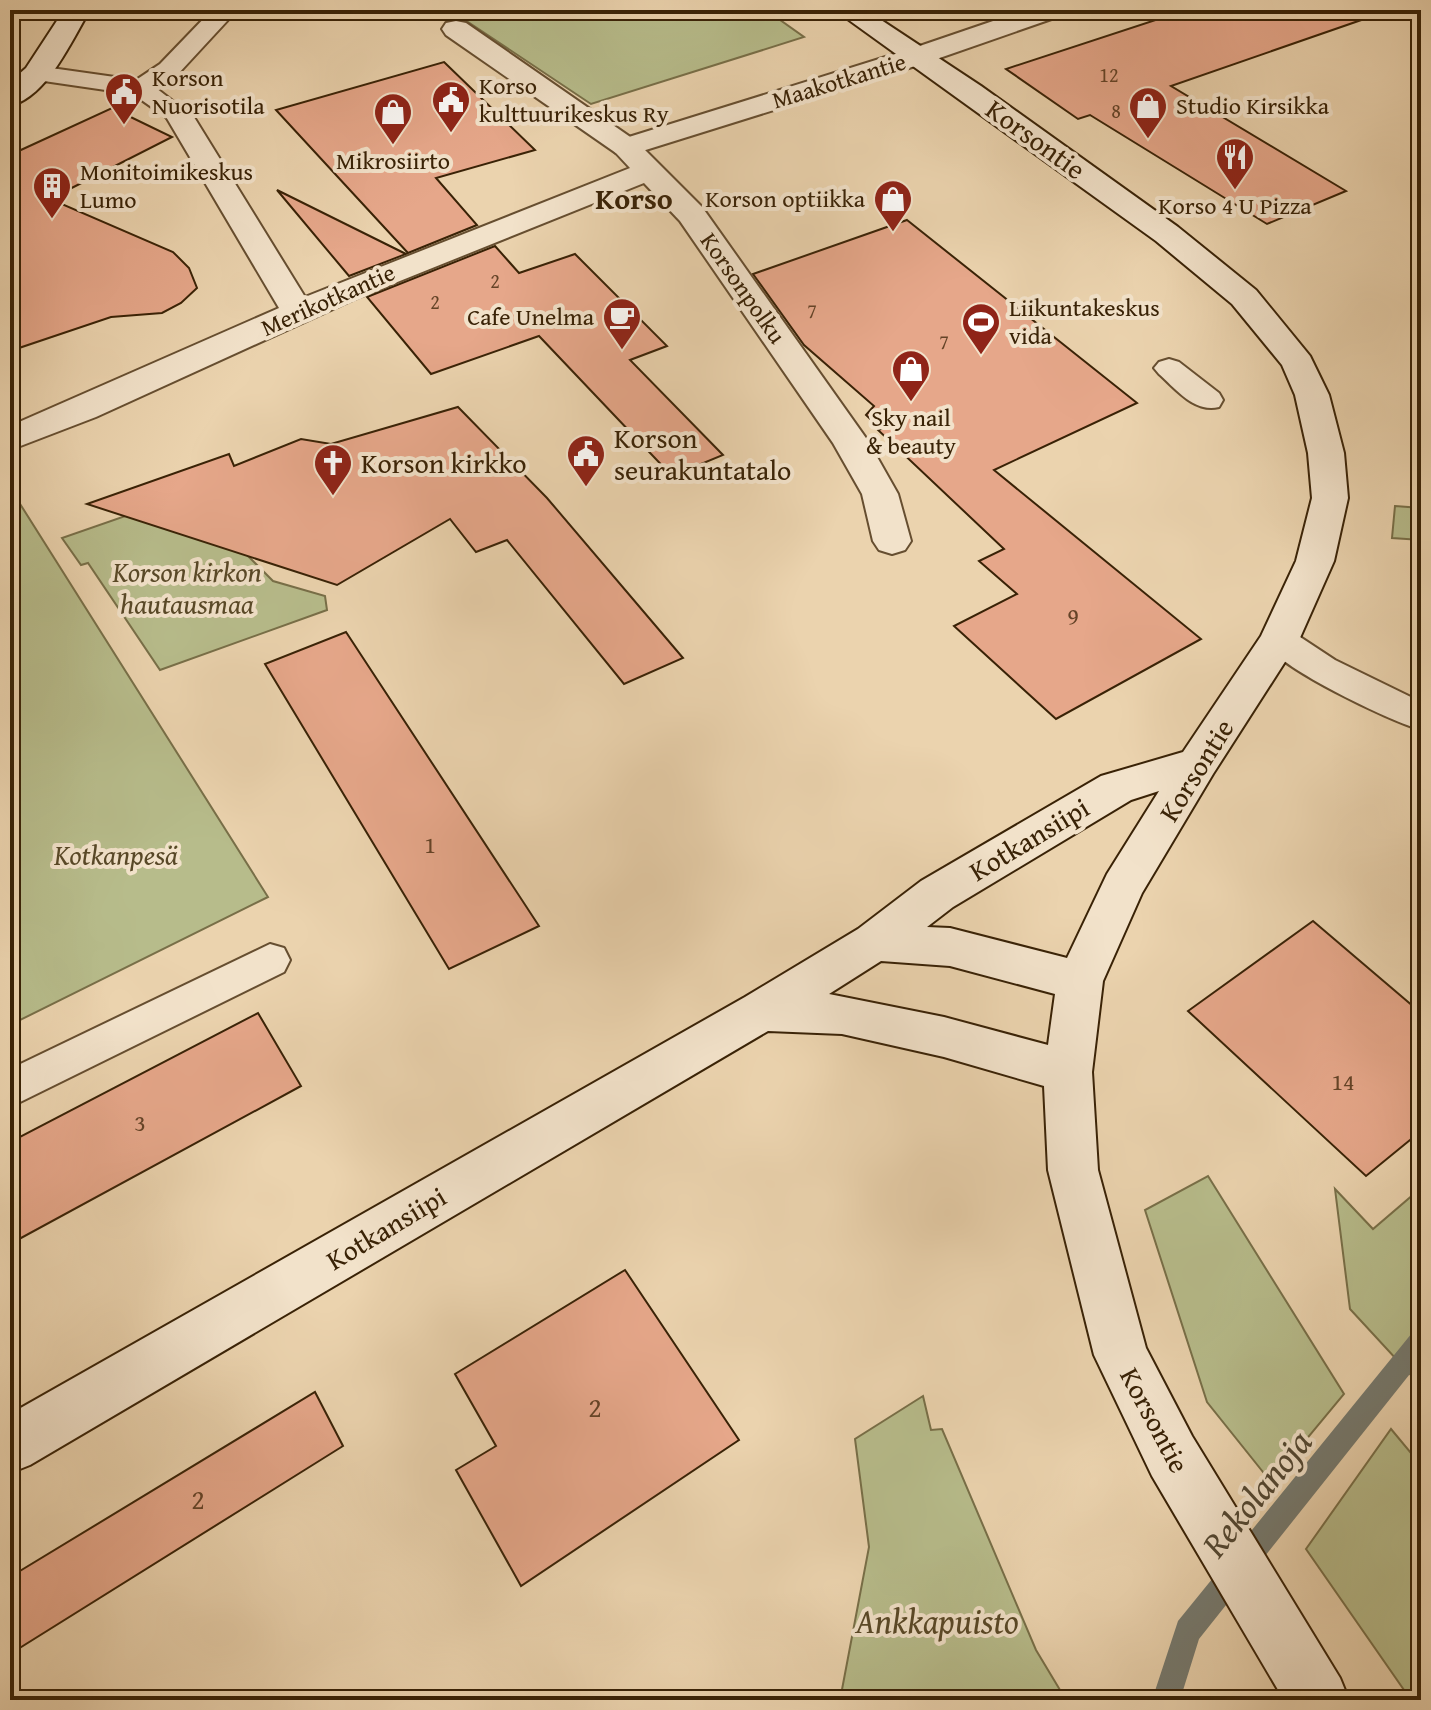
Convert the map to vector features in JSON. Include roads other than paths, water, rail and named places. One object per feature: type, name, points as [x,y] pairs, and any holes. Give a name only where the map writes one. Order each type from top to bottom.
[{"type":"main road","points":[[10,97],[37,73],[77,10]]},
{"type":"main road","name":"Korsontie","points":[[848,10],[918,56],[1178,243],[1244,297],[1298,363],[1312,395],[1326,453],[1330,498],[1315,561],[1279,640],[1198,763],[1123,887],[1080,981],[1068,1072],[1073,1170],[1121,1355],[1172,1456],[1318,1700]]},
{"type":"main road","name":"Maakotkantie","points":[[626,147],[918,56],[1051,10]]},
{"type":"main road","name":"Korsonpolku","points":[[456,29],[626,147],[691,214],[850,441],[880,494],[892,541]]},
{"type":"main road","points":[[179,115],[298,312]]},
{"type":"main road","name":"Merikotkantie","points":[[10,439],[76,415],[298,312],[428,256],[651,170]]},
{"type":"main road","name":"Kotkansiipi","points":[[10,1445],[762,1011],[874,942],[937,894],[1116,788],[1198,763]]},
{"type":"main road","points":[[874,942],[950,947],[1080,981]]},
{"type":"main road","points":[[762,1011],[842,1014],[944,1037],[1068,1072]]},
{"type":"lane","points":[[140,88],[169,69],[219,16]]},
{"type":"lane","points":[[37,73],[140,88],[179,115]]},
{"type":"lane","points":[[1169,368],[1208,400]]},
{"type":"lane","points":[[1279,640],[1323,669],[1421,717]]},
{"type":"lane","points":[[10,1089],[270,960]]},
{"type":"waterway","name":"Rekolanoja","points":[[1166,1700],[1188,1631],[1421,1341]]},
{"type":"place","name":"Korson Nuorisotila","points":[[124,126]]},
{"type":"place","name":"Korso kulttuurikeskus Ry","points":[[451,134]]},
{"type":"place","name":"Studio Kirsikka","points":[[1148,140]]},
{"type":"place","name":"Mikrosiirto","points":[[393,146]]},
{"type":"place","name":"Korso 4 U Pizza","points":[[1235,191]]},
{"type":"place","name":"Monitoimikeskus Lumo","points":[[52,220]]},
{"type":"place","name":"Korson optiikka","points":[[893,233]]},
{"type":"place","name":"Cafe Unelma","points":[[622,351]]},
{"type":"place","name":"Liikuntakeskus vida","points":[[981,356]]},
{"type":"place","name":"Sky nail & beauty","points":[[911,403]]},
{"type":"place","name":"Korson seurakuntatalo","points":[[586,488]]},
{"type":"place","name":"Korson kirkko","points":[[333,497]]},
{"type":"district","name":"Korso","points":[[634,199]]},
{"type":"park label","name":"Korson kirkon hautausmaa","points":[[187,588]]},
{"type":"park label","name":"Kotkanpesä","points":[[116,855]]},
{"type":"park label","name":"Ankkapuisto","points":[[937,1621]]}]
